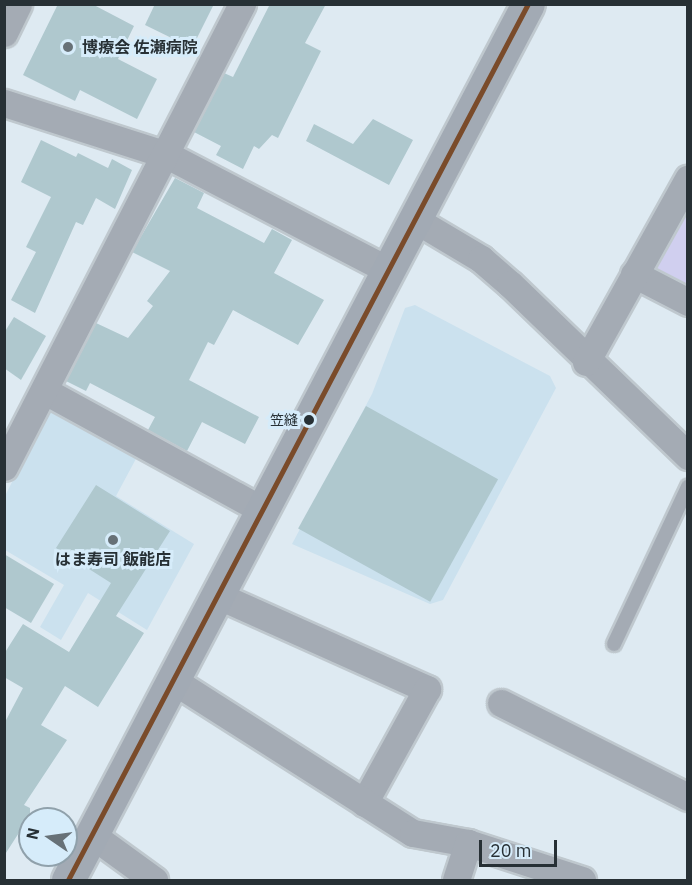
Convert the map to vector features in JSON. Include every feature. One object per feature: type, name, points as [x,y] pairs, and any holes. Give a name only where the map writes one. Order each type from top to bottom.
[{"type":"street","points":[[4,33],[18,4]]},
{"type":"street","points":[[4,467],[11,437],[45,391],[242,4]]},
{"type":"street","points":[[68,880],[264,511],[414,219],[528,4]]},
{"type":"street","points":[[4,103],[167,155],[388,270]]},
{"type":"street","points":[[586,362],[687,178]]},
{"type":"street","points":[[414,219],[481,259],[586,362],[687,456]]},
{"type":"street","points":[[634,274],[687,302]]},
{"type":"street","points":[[45,391],[264,511]]},
{"type":"street","points":[[219,596],[427,689],[364,803]]},
{"type":"street","points":[[174,681],[413,833],[468,843],[582,880]]},
{"type":"street","points":[[501,703],[687,797]]},
{"type":"street","points":[[92,835],[154,880]]},
{"type":"street","points":[[456,880],[468,843]]},
{"type":"lane","points":[[614,644],[687,487]]},
{"type":"shaded area","points":[[687,179],[687,302],[634,274]]},
{"type":"shaded area","points":[[415,305],[550,376],[556,388],[443,600],[430,604],[292,544],[372,394],[405,308]]},
{"type":"shaded area","points":[[56,410],[138,455],[116,496],[194,544],[147,630],[88,593],[61,640],[40,627],[64,585],[5,550],[5,496],[46,414]]},
{"type":"building","points":[[58,4],[92,4],[134,26],[118,59],[157,79],[137,119],[80,90],[75,101],[23,75]]},
{"type":"building","points":[[155,4],[214,4],[192,48],[145,25]]},
{"type":"building","points":[[270,4],[326,4],[305,43],[321,51],[278,138],[272,135],[259,149],[254,146],[243,169],[216,155],[221,146],[194,132],[224,73],[233,77]]},
{"type":"building","points":[[373,119],[413,140],[389,185],[306,141],[314,124],[353,144]]},
{"type":"building","points":[[41,140],[76,157],[78,153],[108,168],[112,159],[132,170],[115,209],[96,198],[83,225],[76,222],[35,313],[11,300],[36,252],[26,247],[51,197],[21,182]]},
{"type":"building","points":[[175,178],[204,193],[197,208],[264,243],[272,229],[292,240],[274,273],[324,300],[298,345],[233,310],[214,345],[208,342],[189,380],[259,417],[245,444],[202,422],[187,451],[148,430],[155,417],[90,383],[86,391],[66,381],[96,323],[128,338],[153,306],[147,301],[170,271],[132,252]]},
{"type":"building","points":[[14,317],[46,336],[21,380],[4,368],[4,333]]},
{"type":"building","points":[[366,406],[498,479],[430,602],[298,528]]},
{"type":"building","points":[[96,485],[170,531],[116,616],[144,633],[98,707],[65,686],[41,725],[67,740],[24,805],[28,807],[18,807],[18,834],[4,856],[4,724],[23,688],[4,677],[4,654],[23,624],[69,652],[111,583],[56,548]]},
{"type":"building","points":[[4,554],[54,584],[31,623],[4,607]]},
{"type":"transit line","points":[[68,880],[528,4]]},
{"type":"place","name":"博療会 佐瀬病院","points":[[68,47]]},
{"type":"place","name":"笠縫","points":[[309,420]]},
{"type":"place","name":"はま寿司 飯能店","points":[[113,540]]}]
